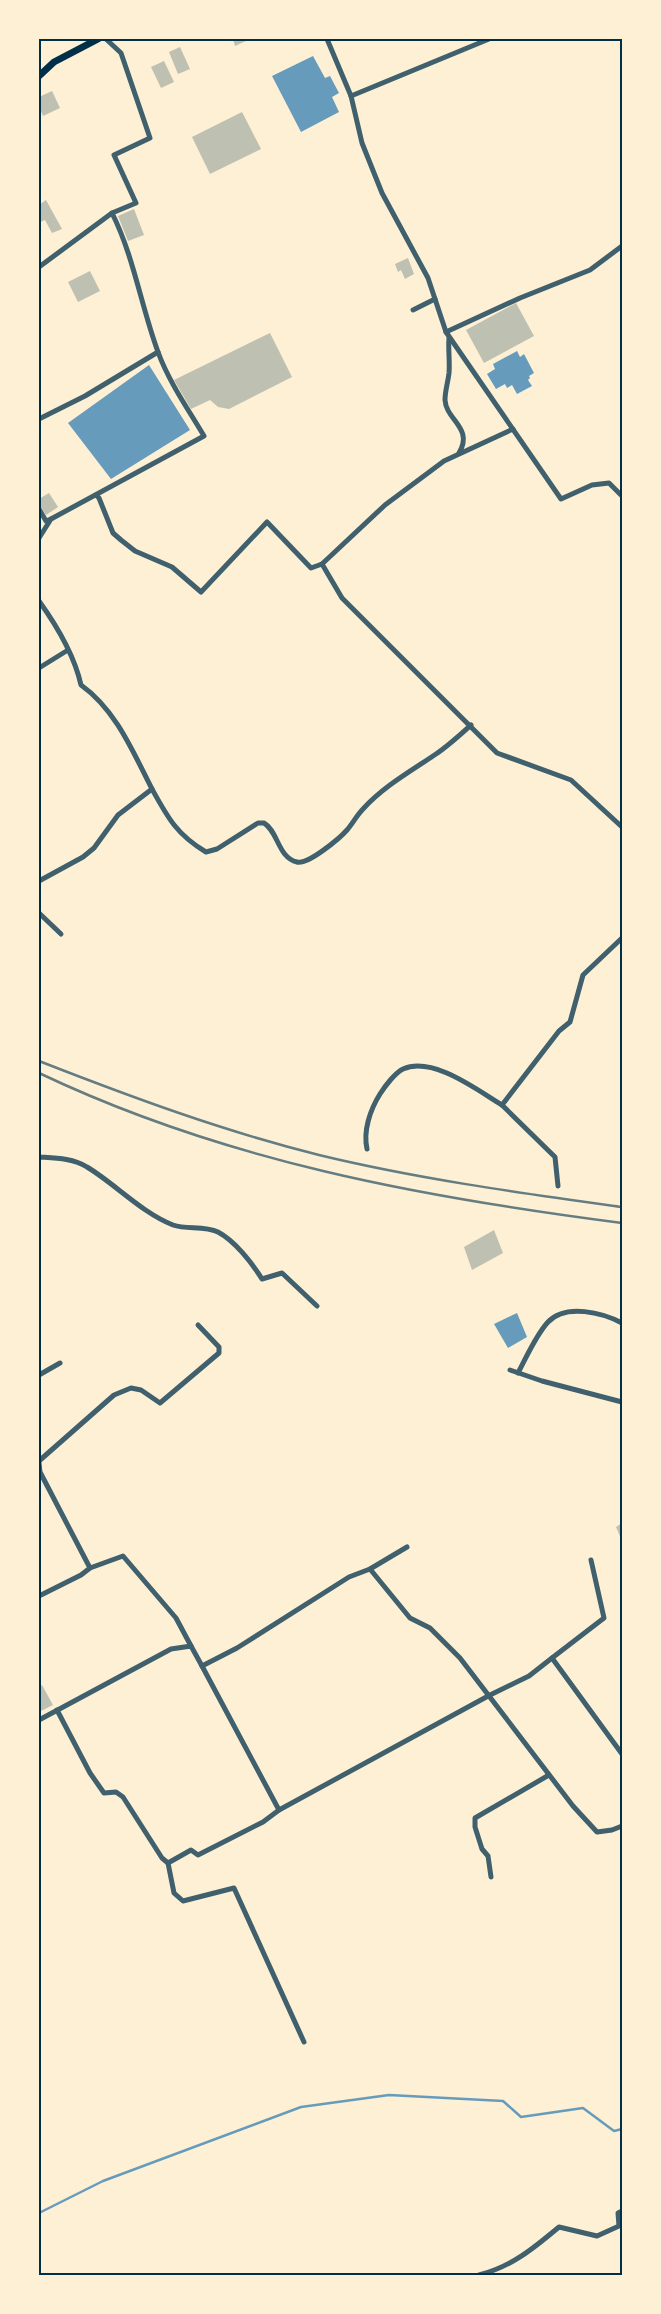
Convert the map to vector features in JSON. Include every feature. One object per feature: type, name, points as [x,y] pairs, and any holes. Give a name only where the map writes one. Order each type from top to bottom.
[{"type":"main road","points":[[39,76],[54,62],[98,39]]},
{"type":"street","points":[[39,266],[112,213],[136,203],[114,155],[150,138],[121,53],[106,39]]},
{"type":"street","points":[[327,39],[351,96],[362,143],[382,193],[428,278],[448,335],[561,500],[592,485],[609,483],[622,496]]},
{"type":"street","points":[[351,96],[489,39]]},
{"type":"street","points":[[39,509],[46,521],[51,519],[204,436],[172,382],[158,352],[136,276],[112,213]]},
{"type":"street","points":[[448,335],[520,298],[590,270],[622,246]]},
{"type":"street","points":[[413,310],[435,299]]},
{"type":"street","points":[[448,335],[450,366],[445,401],[462,432],[464,445],[458,454]]},
{"type":"street","points":[[39,419],[85,396],[158,352]]},
{"type":"street","points":[[96,495],[99,498],[113,533],[135,551],[172,567],[201,592],[268,522],[311,568],[322,564],[385,505],[444,461],[513,429]]},
{"type":"street","points":[[39,538],[51,519]]},
{"type":"street","points":[[322,564],[342,598],[497,752],[571,780],[622,827]]},
{"type":"street","points":[[39,601],[63,637],[78,672],[81,685],[97,697],[127,740],[168,818],[186,840],[206,852],[217,850],[258,823],[264,823],[272,830],[278,846],[289,858],[297,862],[307,862],[346,831],[362,810],[376,796],[438,753],[471,725]]},
{"type":"street","points":[[39,668],[68,650]]},
{"type":"street","points":[[39,881],[94,848],[118,815],[152,790]]},
{"type":"street","points":[[39,913],[60,934]]},
{"type":"street","points":[[502,1105],[558,1031],[570,1022],[584,975],[622,938]]},
{"type":"street","points":[[367,1149],[365,1139],[372,1106],[384,1088],[401,1069],[420,1064],[459,1080],[502,1105],[556,1157],[558,1186]]},
{"type":"street","points":[[39,1157],[64,1158],[86,1166],[130,1200],[173,1225],[200,1227],[218,1232],[248,1257],[262,1279],[282,1273],[317,1306]]},
{"type":"street","points":[[518,1373],[549,1322],[560,1314],[592,1312],[606,1315],[622,1323]]},
{"type":"street","points":[[90,1568],[40,1472],[39,1462],[114,1395],[131,1388],[141,1390],[160,1403],[174,1392],[218,1353],[219,1347],[198,1325]]},
{"type":"street","points":[[39,1375],[60,1363]]},
{"type":"street","points":[[510,1370],[622,1402]]},
{"type":"street","points":[[202,1666],[237,1648],[349,1577],[370,1570],[408,1546]]},
{"type":"street","points":[[39,1596],[81,1575],[90,1568],[123,1556],[176,1618],[279,1810]]},
{"type":"street","points":[[168,1863],[191,1850],[198,1855],[212,1849],[263,1822],[279,1810],[490,1695],[529,1676],[604,1618],[590,1560]]},
{"type":"street","points":[[370,1570],[410,1618],[430,1628],[460,1658],[573,1806],[597,1832],[612,1830],[622,1826]]},
{"type":"street","points":[[39,1720],[172,1649],[191,1646]]},
{"type":"street","points":[[552,1658],[622,1754]]},
{"type":"street","points":[[57,1710],[90,1774],[104,1793],[116,1792],[123,1797],[146,1837],[168,1863],[174,1893],[183,1900],[234,1888],[304,2042]]},
{"type":"street","points":[[492,1877],[488,1856],[482,1849],[475,1828],[475,1818],[549,1775]]},
{"type":"street","points":[[479,2275],[496,2271],[528,2253],[559,2227],[597,2236],[619,2226],[618,2213],[622,2211]]},
{"type":"water","points":[[313,56],[325,78],[330,76],[339,93],[332,97],[339,112],[301,132],[272,76]]},
{"type":"water","points":[[517,351],[520,357],[524,354],[534,373],[529,376],[528,380],[532,386],[517,394],[512,385],[507,388],[505,384],[496,389],[487,374],[495,369],[493,364]]},
{"type":"water","points":[[149,365],[190,430],[111,479],[68,423]]},
{"type":"water","points":[[517,1313],[527,1337],[508,1348],[494,1324]]},
{"type":"building","points":[[233,39],[245,39],[246,41],[235,46]]},
{"type":"building","points":[[180,47],[190,69],[178,74],[169,52]]},
{"type":"building","points":[[164,61],[174,82],[161,88],[151,67]]},
{"type":"building","points":[[52,91],[60,108],[43,116],[39,107],[39,97]]},
{"type":"building","points":[[242,112],[261,149],[210,174],[192,137]]},
{"type":"building","points":[[46,200],[62,229],[52,233],[45,220],[40,222],[39,220],[39,205]]},
{"type":"building","points":[[134,209],[144,235],[128,241],[118,216]]},
{"type":"building","points":[[408,258],[414,274],[405,279],[401,270],[398,272],[395,264]]},
{"type":"building","points":[[90,271],[100,291],[78,302],[68,282]]},
{"type":"building","points":[[516,303],[534,336],[484,363],[466,330]]},
{"type":"building","points":[[270,333],[292,377],[229,409],[218,407],[210,400],[191,409],[174,380]]},
{"type":"building","points":[[49,493],[58,507],[46,515],[39,504],[39,499]]},
{"type":"building","points":[[494,1230],[503,1253],[472,1270],[464,1247]]},
{"type":"building","points":[[622,1523],[622,1541],[616,1527]]},
{"type":"building","points":[[42,1685],[53,1705],[39,1712],[39,1687]]},
{"type":"waterway","points":[[39,2213],[103,2181],[301,2107],[389,2095],[503,2101],[521,2117],[583,2108],[614,2131],[622,2129]]},
{"type":"railway","points":[[39,1061],[108,1088],[283,1146],[356,1164],[432,1178],[622,1207]]},
{"type":"railway","points":[[39,1073],[109,1104],[180,1130],[324,1171],[472,1201],[622,1223]]}]
